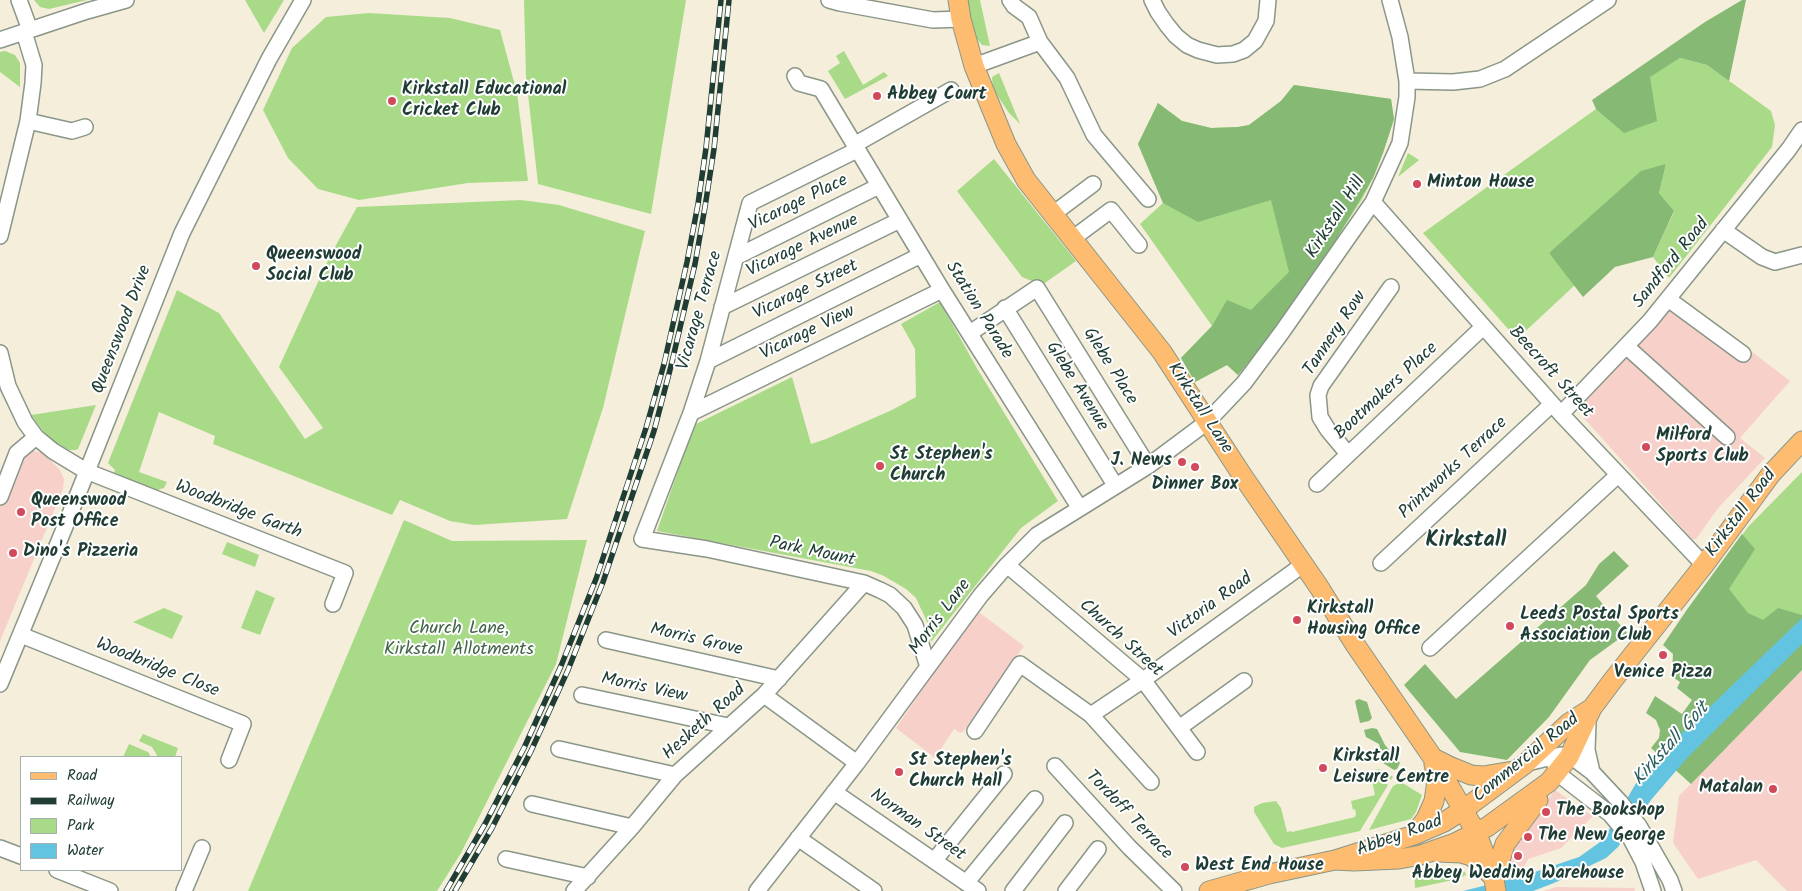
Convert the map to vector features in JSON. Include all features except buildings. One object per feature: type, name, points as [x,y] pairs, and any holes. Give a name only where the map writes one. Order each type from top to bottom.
[{"type":"main road","name":"Kirkstall Lane","points":[[958,0],[961,19],[974,66],[1006,144],[1026,180],[1162,352],[1207,422],[1304,564],[1354,643],[1433,758],[1463,810],[1480,832],[1495,885]]},
{"type":"main road","name":"Kirkstall Road","points":[[1704,565],[1771,474],[1802,441]]},
{"type":"main road","name":"Commercial Road","points":[[1480,832],[1512,811],[1557,771],[1590,714],[1639,645],[1704,565]]},
{"type":"main road","name":"Commercial Road","points":[[1463,810],[1521,767],[1569,724],[1590,714]]},
{"type":"main road","points":[[1433,758],[1471,775],[1503,774],[1521,767]]},
{"type":"main road","points":[[1414,835],[1426,819],[1434,801],[1436,781],[1433,758]]},
{"type":"main road","points":[[1495,885],[1505,844],[1557,771]]},
{"type":"main road","name":"Abbey Road","points":[[1209,891],[1269,874],[1335,860],[1414,835],[1444,822],[1463,810]]},
{"type":"main road","name":"Abbey Road","points":[[1335,860],[1399,859],[1432,851],[1480,832]]},
{"type":"main road","points":[[1432,851],[1461,853],[1472,856],[1483,865],[1495,885]]},
{"type":"street","points":[[0,236],[28,121],[33,83],[34,65],[19,0]]},
{"type":"street","points":[[0,40],[86,11],[126,0]]},
{"type":"street","name":"Queenswood Drive","points":[[0,684],[182,233],[269,59],[303,0]]},
{"type":"street","points":[[829,0],[840,4],[873,4],[933,20],[961,19]]},
{"type":"street","points":[[1010,0],[1014,6],[1029,17],[1040,42],[1067,78],[1094,135],[1148,199]]},
{"type":"street","points":[[1152,0],[1158,12],[1176,36],[1187,45],[1198,50],[1218,54],[1233,54],[1244,50],[1255,41],[1266,21],[1268,0]]},
{"type":"street","name":"Kirkstall Hill","points":[[1207,422],[1244,383],[1373,202],[1400,143],[1407,81],[1400,37],[1390,0]]},
{"type":"street","points":[[1407,81],[1453,82],[1480,79],[1505,69],[1608,0]]},
{"type":"street","points":[[974,66],[1040,42]]},
{"type":"street","name":"Station Parade","points":[[795,76],[799,83],[821,89],[942,290],[1079,507]]},
{"type":"street","name":"Vicarage Terrace","points":[[642,539],[691,413],[708,361],[750,203],[853,143],[951,90]]},
{"type":"street","points":[[28,121],[72,131],[85,127]]},
{"type":"street","name":"Sandford Road","points":[[1557,409],[1627,347],[1789,149],[1802,130]]},
{"type":"street","points":[[1053,214],[1094,184]]},
{"type":"street","name":"Vicarage Place","points":[[736,257],[879,186]]},
{"type":"street","name":"Beecroft Street","points":[[1373,202],[1557,409],[1704,565]]},
{"type":"street","points":[[1072,239],[1111,210],[1139,245]]},
{"type":"street","name":"Vicarage Avenue","points":[[722,307],[900,220]]},
{"type":"street","points":[[1723,230],[1744,246],[1768,260],[1775,262],[1802,255]]},
{"type":"street","name":"Vicarage Street","points":[[708,361],[921,255]]},
{"type":"street","name":"Tannery Row","points":[[1348,454],[1320,417],[1318,395],[1320,386],[1390,286]]},
{"type":"street","name":"Glebe Place","points":[[1005,308],[1037,288],[1148,466]]},
{"type":"street","name":"Vicarage View","points":[[691,413],[942,290]]},
{"type":"street","points":[[1668,299],[1742,354]]},
{"type":"street","points":[[970,333],[1005,308]]},
{"type":"street","name":"Glebe Avenue","points":[[1005,308],[1115,485]]},
{"type":"street","name":"Bootmakers Place","points":[[1317,484],[1483,327]]},
{"type":"street","points":[[1627,347],[1727,436]]},
{"type":"street","points":[[0,353],[2,366],[14,403],[24,422],[36,436],[59,456],[86,471]]},
{"type":"street","name":"Printworks Terrace","points":[[1381,562],[1557,409]]},
{"type":"street","name":"Morris Lane","points":[[762,889],[798,838],[981,595],[1007,565],[1036,535],[1148,466],[1207,422]]},
{"type":"street","points":[[0,497],[17,453],[36,436]]},
{"type":"street","name":"Woodbridge Garth","points":[[86,471],[345,573],[333,604]]},
{"type":"street","points":[[1430,648],[1618,475]]},
{"type":"street","name":"Park Mount","points":[[642,539],[707,549],[864,583],[890,595],[904,608],[915,625],[928,666]]},
{"type":"street","name":"Victoria Road","points":[[1091,716],[1304,564]]},
{"type":"street","name":"Church Street","points":[[1007,565],[1143,680],[1197,752]]},
{"type":"street","name":"Hesketh Road","points":[[574,891],[675,775],[779,679],[864,583]]},
{"type":"street","name":"Woodbridge Close","points":[[21,635],[243,724],[229,760]]},
{"type":"street","name":"Morris Grove","points":[[606,640],[779,679]]},
{"type":"street","points":[[975,732],[1020,664],[1091,716],[1152,782]]},
{"type":"street","points":[[1179,728],[1244,681]]},
{"type":"street","points":[[764,694],[857,762]]},
{"type":"street","name":"Morris View","points":[[582,695],[728,726]]},
{"type":"street","points":[[1590,714],[1586,742],[1592,772],[1620,802],[1635,833],[1670,880],[1674,891]]},
{"type":"street","points":[[1557,771],[1559,738],[1569,724]]},
{"type":"street","points":[[559,750],[675,775]]},
{"type":"street","name":"Tordoff Terrace","points":[[1055,766],[1129,847],[1174,891]]},
{"type":"street","points":[[1521,767],[1592,772]]},
{"type":"street","points":[[1557,771],[1635,833],[1642,862],[1653,891]]},
{"type":"street","points":[[934,861],[1004,774]]},
{"type":"street","name":"Norman Street","points":[[834,792],[972,887]]},
{"type":"street","points":[[972,887],[1035,799]]},
{"type":"street","points":[[532,804],[632,826]]},
{"type":"street","points":[[1013,891],[1065,823]]},
{"type":"street","points":[[798,838],[874,891]]},
{"type":"street","points":[[0,848],[20,856]]},
{"type":"street","points":[[184,891],[202,848]]},
{"type":"street","points":[[1066,891],[1098,848]]},
{"type":"street","points":[[506,859],[588,877]]},
{"type":"street","points":[[60,871],[110,891]]},
{"type":"shaded area","points":[[1679,296],[1790,381],[1740,438],[1765,458],[1719,507],[1696,539],[1692,539],[1583,417],[1582,410],[1584,403],[1637,346]]},
{"type":"shaded area","points":[[15,447],[43,453],[60,470],[64,479],[63,489],[0,641],[0,481]]},
{"type":"shaded area","points":[[976,610],[1024,646],[964,731],[960,733],[954,729],[935,758],[896,728]]},
{"type":"shaded area","points":[[1802,670],[1802,891],[1787,891],[1756,860],[1698,879],[1673,843],[1679,796]]},
{"type":"shaded area","points":[[1555,790],[1593,816],[1561,848],[1528,859],[1524,867],[1510,866],[1510,852]]},
{"type":"shaded area","points":[[1556,887],[1634,888],[1635,891],[1544,891]]},
{"type":"green space","points":[[34,0],[87,0],[49,9],[40,7]]},
{"type":"green space","points":[[245,0],[284,0],[264,33]]},
{"type":"green space","points":[[524,0],[686,0],[651,214],[538,184],[526,76]]},
{"type":"green space","points":[[967,0],[980,0],[990,46],[982,45],[976,38]]},
{"type":"green space","points":[[1742,0],[1746,0],[1729,81],[1707,65],[1680,58],[1650,77],[1657,121],[1624,133],[1596,109],[1592,100],[1705,22]]},
{"type":"green space","name":"Kirkstall Educational Cricket Club","points":[[369,13],[450,18],[500,30],[517,93],[528,181],[468,183],[359,200],[318,189],[288,158],[263,110],[292,48],[326,17]]},
{"type":"green space","points":[[5,51],[15,55],[20,63],[20,87],[0,72],[0,52]]},
{"type":"green space","points":[[844,51],[863,85],[884,72],[888,76],[845,99],[828,71],[840,63],[836,56]]},
{"type":"green space","points":[[1680,58],[1707,65],[1771,111],[1775,125],[1772,147],[1669,278],[1653,257],[1674,212],[1659,193],[1666,164],[1549,253],[1575,285],[1517,339],[1423,233],[1596,109]]},
{"type":"green space","points":[[999,73],[1020,124],[1009,113],[993,89],[992,77]]},
{"type":"green space","points":[[1294,85],[1391,99],[1394,119],[1383,153],[1361,201],[1273,332],[1238,375],[1227,365],[1195,382],[1181,358],[1212,326],[1140,224],[1163,203],[1138,144],[1158,103],[1182,121],[1211,128],[1238,127],[1249,125],[1281,101]]},
{"type":"green space","points":[[1294,85],[1391,99],[1394,119],[1383,153],[1373,178],[1327,255],[1273,332],[1238,375],[1227,365],[1195,382],[1181,358],[1212,326],[1227,300],[1251,310],[1289,272],[1271,200],[1198,222],[1163,203],[1138,144],[1158,103],[1182,121],[1211,128],[1238,127],[1249,125],[1281,101]]},
{"type":"green space","points":[[1408,153],[1419,160],[1398,177]]},
{"type":"green space","points":[[994,159],[1076,261],[1042,285],[1022,277],[957,191]]},
{"type":"green space","points":[[1666,164],[1659,193],[1674,211],[1653,257],[1615,267],[1583,297],[1549,253],[1641,171]]},
{"type":"green space","points":[[521,200],[559,205],[645,231],[603,408],[567,519],[474,525],[450,521],[400,500],[392,515],[213,444],[215,436],[159,412],[139,472],[167,482],[164,488],[151,489],[113,475],[115,470],[108,463],[177,290],[219,313],[305,439],[323,428],[279,367],[330,256],[357,207]]},
{"type":"green space","points":[[940,302],[978,370],[1058,501],[1021,528],[931,642],[928,624],[916,598],[906,589],[884,576],[871,571],[657,531],[694,425],[792,377],[811,444],[892,410],[916,397],[915,349],[901,324]]},
{"type":"green space","points":[[96,405],[78,449],[75,450],[69,450],[57,444],[43,431],[31,415]]},
{"type":"green space","points":[[1802,472],[1802,617],[1756,663],[1686,611],[1748,527]]},
{"type":"green space","name":"Church Lane, Kirkstall Allotments","points":[[404,520],[452,541],[587,540],[556,664],[461,853],[437,891],[248,891]]},
{"type":"green space","points":[[1742,534],[1755,549],[1729,589],[1748,613],[1763,620],[1778,608],[1802,615],[1802,670],[1691,784],[1651,748],[1659,738],[1660,730],[1656,720],[1646,713],[1655,696],[1682,714],[1692,700],[1677,688],[1680,682],[1670,675],[1672,672],[1673,654],[1663,645]]},
{"type":"green space","points":[[227,542],[259,555],[255,567],[222,554]]},
{"type":"green space","points":[[1614,551],[1629,566],[1596,596],[1627,633],[1590,660],[1549,717],[1507,760],[1460,752],[1404,685],[1425,664],[1456,699],[1586,585],[1599,564]]},
{"type":"green space","points":[[256,590],[275,598],[260,635],[241,628]]},
{"type":"green space","points":[[164,608],[183,616],[172,639],[133,622]]},
{"type":"green space","points":[[1359,699],[1367,702],[1372,718],[1369,721],[1360,723],[1355,701]]},
{"type":"green space","points":[[1377,729],[1385,745],[1400,763],[1397,769],[1394,770],[1380,761],[1383,758],[1379,744],[1366,737],[1364,730]]},
{"type":"green space","points":[[143,734],[178,748],[175,756],[157,756],[152,747],[139,741]]},
{"type":"green space","points":[[129,744],[148,752],[150,756],[123,756]]},
{"type":"green space","points":[[1379,769],[1393,777],[1391,780],[1388,778],[1385,783],[1388,785],[1360,831],[1282,848],[1274,844],[1254,812],[1254,807],[1262,803],[1276,801],[1281,808],[1287,832],[1355,817],[1355,809],[1353,810],[1351,801],[1375,795],[1370,772]]},
{"type":"green space","points":[[1401,782],[1422,795],[1416,812],[1411,819],[1369,830],[1393,786]]},
{"type":"green space","points":[[1455,868],[1465,872],[1466,875],[1458,879],[1415,888],[1414,871]]},
{"type":"water","name":"Kirkstall Goit","points":[[1802,618],[1802,644],[1687,758],[1651,800],[1618,847],[1606,858],[1533,891],[1463,891],[1523,876],[1579,857],[1603,840],[1639,778],[1671,743]]},
{"type":"railway","points":[[446,891],[485,824],[524,748],[561,666],[596,579],[646,428],[664,364],[698,204],[706,148],[721,0]]},
{"type":"railway","points":[[455,891],[492,828],[531,751],[568,670],[603,582],[654,431],[695,264],[705,207],[714,149],[729,0]]},
{"type":"place","name":"Abbey Court","points":[[877,96]]},
{"type":"place","name":"Kirkstall Educational Cricket Club","points":[[392,101]]},
{"type":"place","name":"Minton House","points":[[1417,184]]},
{"type":"place","name":"Queenswood Social Club","points":[[256,266]]},
{"type":"place","name":"Milford Sports Club","points":[[1646,447]]},
{"type":"place","name":"J. News","points":[[1182,462]]},
{"type":"place","name":"St Stephen's Church","points":[[880,466]]},
{"type":"place","name":"Dinner Box","points":[[1195,467]]},
{"type":"place","name":"Queenswood Post Office","points":[[21,512]]},
{"type":"place","name":"Dino's Pizzeria","points":[[13,553]]},
{"type":"place","name":"Kirkstall Housing Office","points":[[1297,620]]},
{"type":"place","name":"Leeds Postal Sports Association Club","points":[[1510,626]]},
{"type":"place","name":"Venice Pizza","points":[[1663,655]]},
{"type":"place","name":"Kirkstall Leisure Centre","points":[[1323,768]]},
{"type":"place","name":"St Stephen's Church Hall","points":[[899,772]]},
{"type":"place","name":"Matalan","points":[[1773,789]]},
{"type":"place","name":"The Bookshop","points":[[1546,812]]},
{"type":"place","name":"The New George","points":[[1528,837]]},
{"type":"place","name":"Abbey Wedding Warehouse","points":[[1518,856]]},
{"type":"place","name":"West End House","points":[[1185,867]]},
{"type":"district","name":"Kirkstall","points":[[1466,542]]}]
